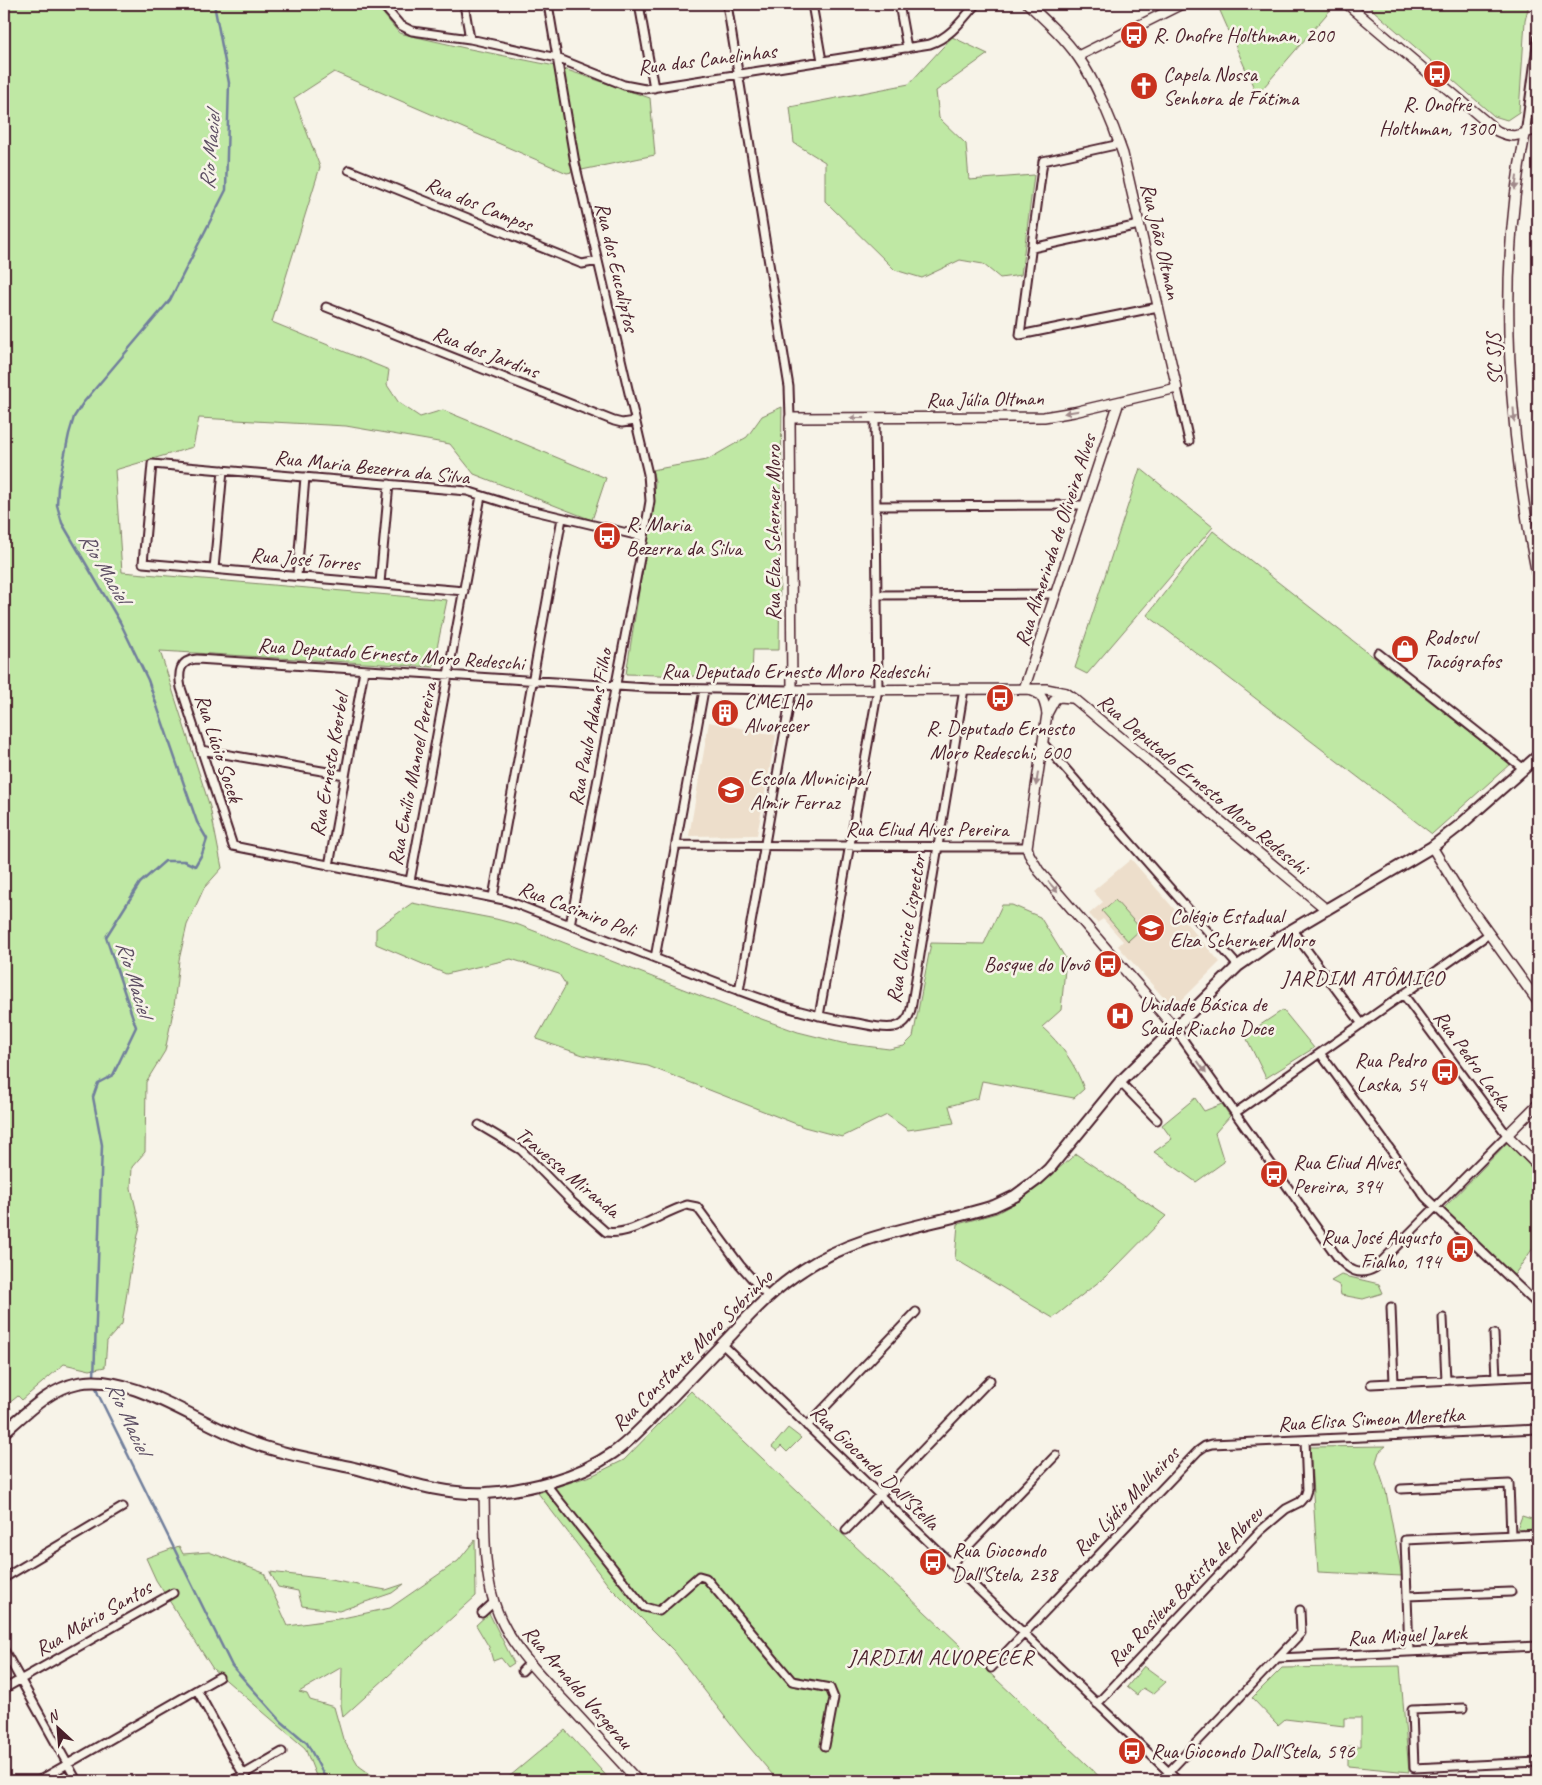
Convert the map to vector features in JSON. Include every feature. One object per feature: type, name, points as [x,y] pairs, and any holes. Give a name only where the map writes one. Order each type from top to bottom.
[{"type":"main road","name":"Rua Constante Moro Sobrinho","points":[[4,1432],[38,1403],[53,1393],[72,1384],[102,1381],[121,1384],[137,1390],[231,1435],[264,1447],[428,1487],[465,1493],[484,1493],[525,1488],[587,1468],[625,1444],[768,1297],[804,1269],[836,1251],[877,1237],[984,1209],[1015,1196],[1038,1180],[1120,1082],[1238,966],[1262,948],[1432,847],[1459,826],[1538,756]]},
{"type":"street","name":"Rua das Canelinhas","points":[[382,4],[395,20],[406,29],[470,39],[557,58],[635,88],[654,88],[930,44],[940,41],[953,30],[976,4]]},
{"type":"street","points":[[464,4],[470,39]]},
{"type":"street","name":"Rua dos Eucaliptos","points":[[548,4],[575,163],[650,491],[644,537]]},
{"type":"street","points":[[639,4],[654,88]]},
{"type":"street","name":"Rua Elza Scherner Moro","points":[[728,4],[789,387],[790,418],[792,690],[739,990]]},
{"type":"street","points":[[812,4],[822,61]]},
{"type":"street","points":[[899,4],[906,48]]},
{"type":"street","name":"Rua João Oltman","points":[[1028,4],[1078,56],[1097,92],[1120,144],[1189,441]]},
{"type":"street","points":[[1078,56],[1182,4]]},
{"type":"street","points":[[1347,4],[1488,124],[1506,135],[1525,135],[1538,130]]},
{"type":"street","points":[[1525,135],[1538,38]]},
{"type":"street","name":"SC SJS","points":[[1525,135],[1513,214],[1510,342],[1517,456],[1538,580]]},
{"type":"street","points":[[1120,144],[1043,161],[1020,335],[1158,307]]},
{"type":"street","name":"Rua dos Campos","points":[[349,170],[582,264],[598,261]]},
{"type":"street","points":[[1032,248],[1140,225]]},
{"type":"street","name":"Rua dos Jardins","points":[[326,307],[614,421],[622,423],[635,421]]},
{"type":"street","name":"Rua Júlia Oltman","points":[[790,418],[1044,416],[1074,412],[1177,388]]},
{"type":"street","name":"Rua Almerinda de Oliveira Alves","points":[[1024,689],[1119,402]]},
{"type":"street","points":[[819,1016],[878,689],[875,418]]},
{"type":"street","name":"Rua Maria Bezerra da Silva","points":[[143,563],[152,464],[468,491],[512,506],[644,537]]},
{"type":"street","points":[[214,569],[223,470]]},
{"type":"street","points":[[297,576],[305,477]]},
{"type":"street","points":[[380,583],[389,484]]},
{"type":"street","name":"Rua Emílio Manoel Pereira","points":[[410,881],[481,496]]},
{"type":"street","points":[[876,506],[1085,505]]},
{"type":"street","points":[[493,897],[562,518]]},
{"type":"street","name":"Rua Paulo Adams Filho","points":[[570,925],[644,537]]},
{"type":"street","name":"Rua José Torres","points":[[143,563],[464,590]]},
{"type":"street","points":[[877,595],[1056,594]]},
{"type":"street","points":[[1378,653],[1524,769]]},
{"type":"street","name":"Rua Deputado Ernesto Moro Redeschi","points":[[186,661],[197,659],[532,681],[704,690],[1055,690],[1066,693],[1076,700],[1326,910]]},
{"type":"street","name":"Rua Lúcio Socek","points":[[186,661],[182,665],[180,679],[233,846]]},
{"type":"street","name":"Rua Ernesto Koerbel","points":[[328,866],[364,670]]},
{"type":"street","name":"Rua Clarice Lispector","points":[[901,1024],[906,1020],[911,1009],[964,689]]},
{"type":"street","points":[[1024,689],[1040,694],[1048,714]]},
{"type":"street","points":[[655,958],[704,690]]},
{"type":"street","points":[[1027,847],[1048,714],[1056,698],[1066,697],[1076,700]]},
{"type":"street","points":[[1043,743],[1238,966]]},
{"type":"street","points":[[201,750],[345,775]]},
{"type":"street","name":"Rua Eliud Alves Pereira","points":[[676,845],[1027,847],[1039,871],[1174,1027],[1338,1258],[1350,1270],[1362,1273],[1375,1268],[1434,1208]]},
{"type":"street","name":"Rua Casimiro Poli","points":[[233,846],[493,897],[516,904],[786,1007],[819,1016],[878,1027],[892,1027],[901,1024]]},
{"type":"street","points":[[1432,847],[1464,899],[1538,1002]]},
{"type":"street","points":[[1292,930],[1362,1024]]},
{"type":"street","points":[[1235,1113],[1489,934]]},
{"type":"street","name":"Rua Pedro Laska","points":[[1403,994],[1507,1135],[1538,1166]]},
{"type":"street","points":[[1320,1053],[1414,1185],[1434,1208],[1538,1306]]},
{"type":"street","points":[[1120,1082],[1157,1120]]},
{"type":"street","points":[[1434,1208],[1538,1104]]},
{"type":"street","name":"Travessa Miranda","points":[[478,1125],[521,1150],[571,1202],[606,1232],[613,1233],[630,1229],[687,1205],[697,1207],[740,1265],[768,1297]]},
{"type":"street","points":[[1392,1307],[1394,1383]]},
{"type":"street","points":[[807,1426],[916,1312]]},
{"type":"street","points":[[1443,1318],[1446,1380]]},
{"type":"street","points":[[1494,1334],[1496,1378]]},
{"type":"street","name":"Rua Giocondo Dall'Stella","points":[[722,1344],[1178,1781]]},
{"type":"street","points":[[1371,1384],[1538,1376]]},
{"type":"street","points":[[846,1530],[990,1380]]},
{"type":"street","name":"Rua Elisa Simeon Meretka","points":[[1205,1446],[1212,1444],[1538,1429]]},
{"type":"street","name":"Rua Rosilene Batista de Abreu","points":[[1097,1704],[1260,1531],[1274,1518],[1300,1502],[1305,1496],[1307,1490],[1305,1440]]},
{"type":"street","name":"Rua Lýdio Malheiros","points":[[991,1668],[1198,1451],[1205,1446]]},
{"type":"street","points":[[951,1564],[1056,1455]]},
{"type":"street","points":[[545,1483],[644,1607],[659,1611],[699,1576],[706,1578],[792,1681],[830,1688],[834,1698],[825,1746]]},
{"type":"street","points":[[1401,1489],[1508,1484],[1511,1535]]},
{"type":"street","name":"Rua Arnaldo Vosgerau","points":[[484,1493],[486,1557],[489,1580],[494,1602],[508,1634],[529,1664],[638,1781]]},
{"type":"street","points":[[4,1578],[124,1507]]},
{"type":"street","points":[[1409,1652],[1405,1540],[1538,1534]]},
{"type":"street","points":[[1407,1596],[1511,1592]]},
{"type":"street","name":"Rua Mário Santos","points":[[4,1689],[173,1593]]},
{"type":"street","points":[[482,1613],[494,1602]]},
{"type":"street","points":[[1160,1781],[1301,1633],[1300,1610]]},
{"type":"street","name":"Rua Miguel Jarek","points":[[1278,1658],[1538,1646]]},
{"type":"street","points":[[4,1650],[77,1781]]},
{"type":"street","points":[[522,1671],[529,1664]]},
{"type":"street","points":[[38,1781],[219,1678]]},
{"type":"street","points":[[197,1690],[246,1778]]},
{"type":"street","points":[[1464,1708],[1412,1710],[1414,1768],[1538,1762]]},
{"type":"street","points":[[232,1781],[246,1778],[282,1752]]},
{"type":"shaded area","name":"Escola Municipal Almir Ferraz","points":[[709,722],[776,735],[757,835],[689,836]]},
{"type":"shaded area","name":"Colégio Estadual Elza Scherner Moro","points":[[1131,859],[1220,962],[1176,1006],[1170,1005],[1118,946],[1123,941],[1103,919],[1097,923],[1089,914],[1103,902],[1093,891]]},
{"type":"green space","points":[[4,4],[375,4],[399,33],[555,66],[650,98],[655,155],[567,173],[334,72],[294,98],[320,167],[272,322],[389,370],[387,385],[399,403],[420,417],[443,410],[606,478],[592,520],[474,474],[450,444],[346,426],[199,418],[193,447],[115,470],[122,572],[447,600],[433,667],[160,651],[210,807],[222,868],[204,888],[187,925],[179,960],[174,1007],[165,1051],[146,1082],[145,1152],[132,1167],[131,1188],[140,1226],[122,1324],[107,1341],[105,1367],[90,1370],[64,1364],[22,1400],[18,1396],[8,1404],[11,1409],[4,1415]]},
{"type":"green space","points":[[1217,4],[1328,4],[1332,8],[1257,95]]},
{"type":"green space","points":[[1366,4],[1529,4],[1525,21],[1519,112],[1507,120],[1494,116]]},
{"type":"green space","points":[[952,37],[988,54],[936,91],[939,118],[966,144],[969,180],[1034,175],[1021,275],[1000,278],[983,264],[960,260],[922,278],[895,270],[825,201],[825,162],[794,143],[790,107],[909,84]]},
{"type":"green space","points":[[782,407],[779,650],[753,650],[752,678],[626,674],[654,496],[655,481],[652,470],[707,460],[747,437],[762,416]]},
{"type":"green space","points":[[1140,468],[1213,527],[1087,674],[1075,668]]},
{"type":"green space","points":[[1213,531],[1510,764],[1432,834],[1147,615]]},
{"type":"green space","points":[[1115,900],[1141,929],[1128,941],[1102,911]]},
{"type":"green space","points":[[412,903],[519,925],[798,1032],[842,1043],[889,1049],[904,1046],[913,1037],[931,943],[984,944],[1002,905],[1012,905],[1040,917],[1066,959],[1061,1010],[1042,1027],[1067,1055],[1084,1089],[1074,1098],[982,1081],[978,1098],[949,1106],[954,1123],[908,1130],[887,1115],[842,1137],[804,1127],[648,1066],[583,1055],[536,1039],[566,985],[559,974],[511,959],[446,974],[376,944],[376,929]]},
{"type":"green space","points":[[1283,1010],[1314,1048],[1266,1078],[1245,1035]]},
{"type":"green space","points":[[1195,1098],[1204,1111],[1222,1104],[1230,1116],[1215,1133],[1224,1162],[1196,1182],[1154,1152],[1172,1139],[1162,1125]]},
{"type":"green space","points":[[1508,1142],[1538,1175],[1538,1241],[1512,1278],[1442,1210]]},
{"type":"green space","points":[[1076,1154],[1166,1216],[1110,1273],[1053,1318],[955,1259],[958,1224],[997,1213],[1022,1199]]},
{"type":"green space","points":[[1341,1275],[1379,1284],[1383,1293],[1363,1299],[1341,1295],[1339,1285],[1331,1281]]},
{"type":"green space","points":[[691,1391],[1104,1781],[778,1781],[739,1735],[674,1651],[608,1585],[538,1493],[593,1475],[624,1460]]},
{"type":"green space","points":[[788,1428],[801,1438],[787,1452],[781,1446],[777,1451],[772,1447]]},
{"type":"green space","points":[[1386,1446],[1379,1452],[1376,1462],[1386,1492],[1402,1576],[1318,1572],[1310,1447]]},
{"type":"green space","points":[[1522,1516],[1538,1521],[1538,1530],[1516,1532]]},
{"type":"green space","points":[[475,1540],[476,1596],[343,1717],[341,1705],[342,1667],[299,1692],[307,1694],[310,1700],[334,1707],[343,1739],[359,1766],[380,1781],[325,1781],[316,1776],[305,1748],[213,1669],[156,1580],[146,1558],[179,1546],[183,1554],[209,1552],[264,1573],[288,1626],[338,1619],[390,1608],[458,1561]]},
{"type":"green space","points":[[270,1572],[319,1578],[386,1590],[404,1584],[392,1593],[339,1611],[302,1606],[298,1591],[278,1587]]},
{"type":"green space","points":[[489,1613],[514,1663],[508,1667],[501,1658],[493,1661],[489,1647],[476,1625]]},
{"type":"green space","points":[[1144,1666],[1166,1682],[1153,1694],[1143,1688],[1137,1695],[1127,1687]]},
{"type":"green space","points":[[1400,1666],[1409,1772],[1348,1766],[1348,1746],[1361,1746],[1361,1718],[1344,1718],[1344,1726],[1285,1719],[1278,1725],[1252,1698],[1282,1668]]},
{"type":"green space","points":[[565,1730],[611,1781],[504,1781]]},
{"type":"waterway","name":"Rio Maciel","points":[[94,1379],[102,1145],[93,1097],[98,1083],[113,1075],[136,1027],[106,937],[140,883],[165,861],[184,861],[195,866],[202,854],[207,839],[197,822],[148,680],[120,622],[62,523],[57,505],[58,487],[74,417],[83,403],[170,300],[226,190],[229,83],[214,4]]},
{"type":"waterway","name":"Rio Maciel","points":[[95,1384],[98,1394],[232,1666],[282,1722],[307,1743],[327,1781]]},
{"type":"place","name":"R. Onofre Holthman, 200","points":[[1134,35]]},
{"type":"place","name":"R. Onofre Holthman, 1300","points":[[1437,74]]},
{"type":"place","name":"Capela Nossa Senhora de Fátima","points":[[1144,86]]},
{"type":"place","name":"R. Maria Bezerra da Silva","points":[[607,536]]},
{"type":"place","name":"Rodosul Tacógrafos","points":[[1405,649]]},
{"type":"place","name":"R. Deputado Ernesto Moro Redeschi, 600","points":[[1000,698]]},
{"type":"place","name":"CMEI Ao Alvorecer","points":[[725,713]]},
{"type":"place","name":"Escola Municipal Almir Ferraz","points":[[731,790]]},
{"type":"place","name":"Colégio Estadual Elza Scherner Moro","points":[[1151,928]]},
{"type":"place","name":"Bosque do Vovô","points":[[1108,964]]},
{"type":"place","name":"Unidade Básica de Saúde Riacho Doce","points":[[1120,1016]]},
{"type":"place","name":"Rua Pedro Laska, 54","points":[[1445,1072]]},
{"type":"place","name":"Rua Eliud Alves Pereira, 394","points":[[1274,1174]]},
{"type":"place","name":"Rua José Augusto Fialho, 194","points":[[1460,1249]]},
{"type":"place","name":"Rua Giocondo Dall'Stela, 238","points":[[933,1562]]},
{"type":"place","name":"Rua Giocondo Dall'Stela, 596","points":[[1132,1751]]},
{"type":"district","name":"JARDIM ATÔMICO","points":[[1363,977]]},
{"type":"district","name":"JARDIM ALVORECER","points":[[941,1656]]}]
